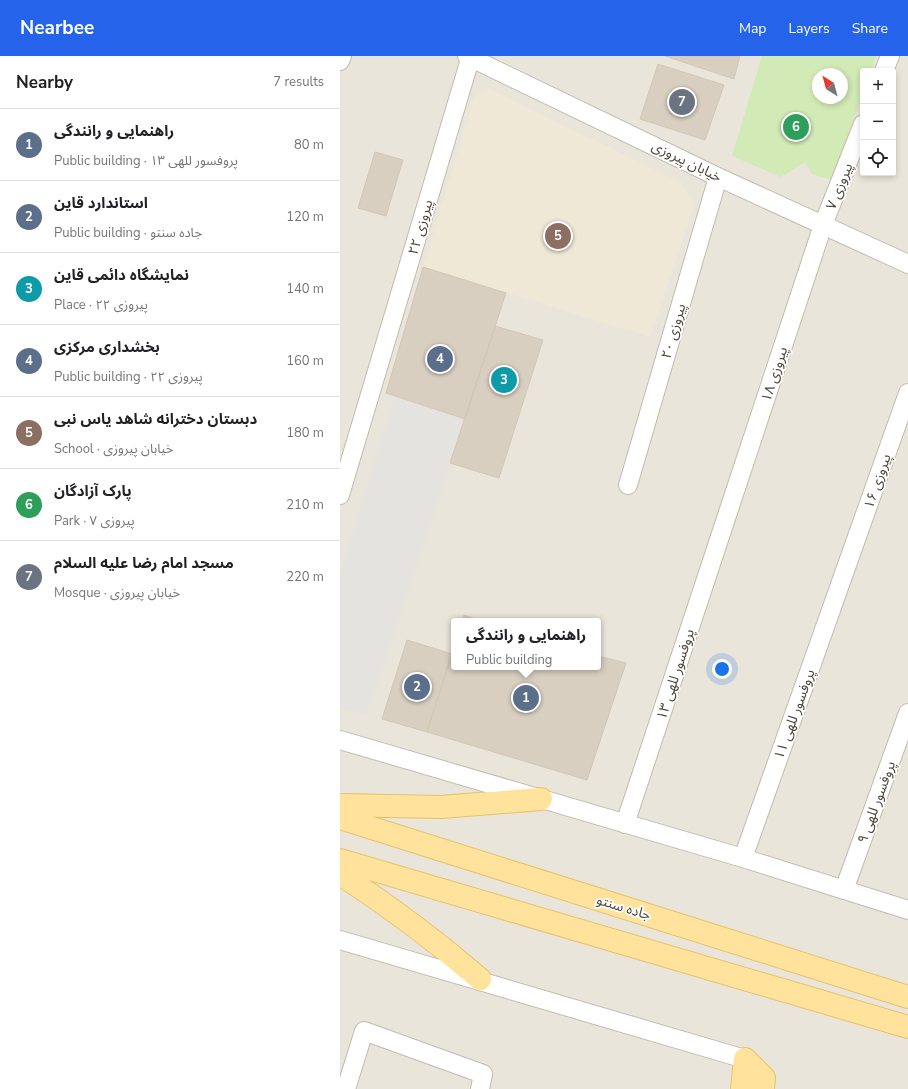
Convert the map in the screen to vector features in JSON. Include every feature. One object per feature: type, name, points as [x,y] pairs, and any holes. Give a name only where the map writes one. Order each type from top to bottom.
[{"type":"main road","points":[[340,805],[441,807],[541,799]]},
{"type":"main road","name":"جاده سنتو","points":[[340,818],[908,996]]},
{"type":"main road","points":[[340,860],[908,1026]]},
{"type":"main road","points":[[340,874],[388,906],[438,944],[480,980]]},
{"type":"main road","points":[[742,1089],[745,1058]]},
{"type":"main road","points":[[745,1058],[764,1078],[763,1089]]},
{"type":"street","points":[[340,61],[342,56]]},
{"type":"street","points":[[885,68],[890,56]]},
{"type":"street","name":"خیابان پیروزی","points":[[469,57],[718,177],[908,264]]},
{"type":"street","name":"پیروزی ۲۲","points":[[340,495],[469,57]]},
{"type":"street","name":"پیروزی ۷","points":[[823,225],[860,132]]},
{"type":"street","name":"پیروزی ۲۰","points":[[628,485],[718,177]]},
{"type":"street","name":"پیروزی ۱۸","points":[[725,523],[823,225]]},
{"type":"street","name":"پیروزی ۱۶","points":[[845,570],[908,393]]},
{"type":"street","name":"پروفسور للهی ۱۳","points":[[625,824],[725,523]]},
{"type":"street","name":"پروفسور للهی ۱۱","points":[[743,858],[845,570]]},
{"type":"street","name":"پروفسور للهی ۹","points":[[844,890],[908,713]]},
{"type":"street","points":[[340,740],[743,858],[908,910]]},
{"type":"street","points":[[340,940],[745,1058]]},
{"type":"street","points":[[346,1089],[364,1031],[483,1074],[480,1089]]},
{"type":"shaded area","points":[[340,56],[908,56],[908,1089],[340,1089]]},
{"type":"shaded area","points":[[489,89],[682,183],[694,205],[650,337],[423,267],[475,96]]},
{"type":"shaded area","points":[[395,396],[465,419],[366,715],[340,707],[340,574]]},
{"type":"green space","points":[[762,56],[876,56],[872,68],[860,68],[860,101],[832,180],[812,174],[805,162],[781,177],[732,156]]},
{"type":"building","points":[[665,56],[740,56],[734,79]]},
{"type":"building","points":[[658,64],[724,85],[705,140],[640,119]]},
{"type":"building","points":[[375,152],[403,160],[386,216],[358,208]]},
{"type":"building","points":[[423,267],[506,293],[465,419],[386,393]]},
{"type":"building","points":[[495,326],[543,340],[499,478],[450,463]]},
{"type":"building","points":[[464,615],[473,618],[464,618]]},
{"type":"building","points":[[407,640],[451,654],[427,732],[382,719]]},
{"type":"building","points":[[451,656],[451,670],[601,670],[601,657],[626,663],[587,780],[427,732]]},
{"type":"place","name":"مسجد امام رضا علیه السلام","points":[[682,102]]},
{"type":"place","name":"پارک آزادگان","points":[[796,127]]},
{"type":"place","name":"دبستان دخترانه شاهد یاس نبی","points":[[558,236]]},
{"type":"place","name":"بخشداری مرکزی","points":[[440,359]]},
{"type":"place","name":"نمایشگاه دائمی قاین","points":[[504,380]]},
{"type":"place","name":"استاندارد قاین","points":[[417,687]]},
{"type":"place","name":"راهنمایی و رانندگی","points":[[526,698]]}]
